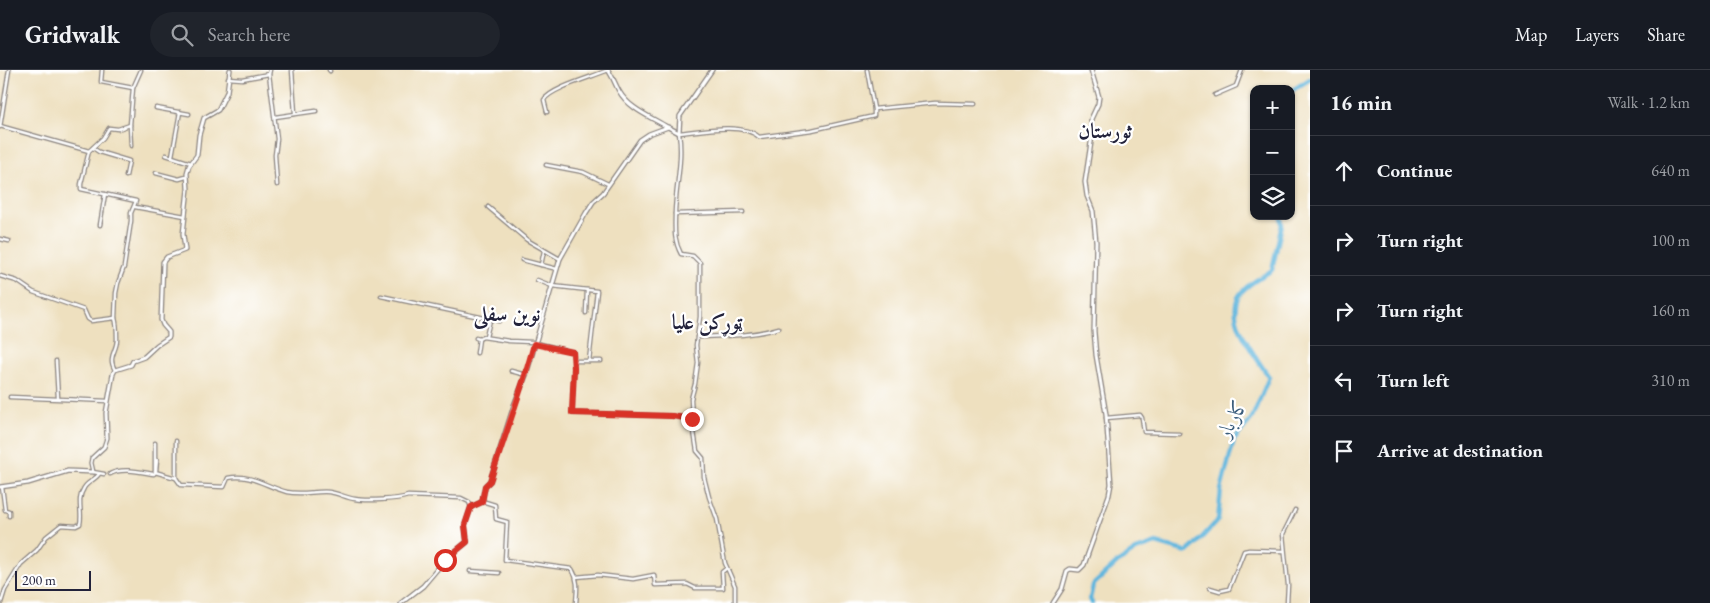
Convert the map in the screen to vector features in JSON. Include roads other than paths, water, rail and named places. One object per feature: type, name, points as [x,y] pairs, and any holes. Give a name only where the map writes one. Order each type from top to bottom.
[{"type":"street","points":[[9,70],[0,127],[89,151]]},
{"type":"street","points":[[102,70],[101,82],[133,88]]},
{"type":"street","points":[[131,146],[130,125],[133,88],[141,70]]},
{"type":"street","points":[[115,370],[129,366],[133,361],[144,357],[157,345],[170,337],[161,320],[163,262],[167,257],[185,250],[184,234],[188,189],[186,178],[191,163],[197,155],[199,135],[204,118],[218,110],[227,92],[230,70]]},
{"type":"street","points":[[270,70],[277,139],[275,150],[277,185]]},
{"type":"street","points":[[292,70],[295,113]]},
{"type":"street","points":[[547,112],[544,100],[548,94],[568,84],[580,82],[608,70],[620,92],[634,106],[653,120],[679,133],[720,127],[754,132],[759,137],[781,135],[874,116],[867,70]]},
{"type":"street","points":[[712,70],[680,116],[679,133],[681,146],[674,228],[681,254],[693,256],[700,264],[700,317],[696,354],[698,363],[691,399],[692,419],[697,451],[703,458],[704,477],[717,519],[727,568],[735,586],[735,603]]},
{"type":"street","points":[[1053,603],[1062,589],[1067,571],[1070,569],[1079,570],[1084,565],[1109,495],[1110,467],[1106,418],[1094,338],[1096,242],[1093,211],[1087,196],[1085,182],[1092,136],[1091,119],[1099,97],[1091,70]]},
{"type":"street","points":[[1216,95],[1236,86],[1242,70]]},
{"type":"street","points":[[228,78],[242,79],[269,74]]},
{"type":"street","points":[[874,109],[928,104],[975,104]]},
{"type":"street","points":[[156,108],[189,114]]},
{"type":"street","points":[[275,117],[316,111]]},
{"type":"street","points":[[172,156],[180,112]]},
{"type":"street","points":[[93,472],[92,458],[104,447],[107,438],[106,413],[115,370],[112,360],[117,339],[115,318],[118,283],[124,267],[130,228],[130,213],[135,207],[136,201],[81,189],[81,184],[89,151],[104,138],[109,128],[118,129],[130,125]]},
{"type":"street","points":[[482,501],[485,486],[490,481],[514,405],[526,376],[560,259],[586,213],[640,140],[649,134],[668,127]]},
{"type":"street","points":[[93,148],[99,152],[129,161],[126,176]]},
{"type":"street","points":[[166,155],[191,163]]},
{"type":"street","points":[[546,165],[583,172],[608,184]]},
{"type":"street","points":[[156,173],[172,178],[186,178]]},
{"type":"street","points":[[100,225],[105,194]]},
{"type":"street","points":[[135,207],[186,216]]},
{"type":"street","points":[[488,207],[527,240],[560,259]]},
{"type":"street","points":[[676,214],[743,212]]},
{"type":"street","points":[[0,239],[9,241]]},
{"type":"street","points":[[541,265],[544,251]]},
{"type":"street","points":[[522,260],[557,268]]},
{"type":"street","points":[[0,276],[17,281],[33,292],[84,310],[91,321],[115,318]]},
{"type":"street","points":[[537,280],[552,286],[597,291],[589,361]]},
{"type":"street","points":[[586,313],[587,290]]},
{"type":"street","points":[[381,296],[499,321]]},
{"type":"street","points":[[486,337],[490,320]]},
{"type":"street","points":[[697,336],[727,336],[779,328]]},
{"type":"street","points":[[476,353],[478,338],[486,337],[532,342],[573,352],[572,413],[672,416],[692,419]]},
{"type":"street","points":[[56,361],[58,398]]},
{"type":"street","points":[[574,361],[601,361]]},
{"type":"street","points":[[511,371],[526,376]]},
{"type":"street","points":[[10,397],[108,401]]},
{"type":"street","points":[[1106,418],[1140,415],[1144,432],[1179,433]]},
{"type":"street","points":[[176,440],[176,478]]},
{"type":"street","points":[[155,443],[155,472]]},
{"type":"street","points":[[155,472],[157,460]]},
{"type":"street","points":[[9,516],[9,511],[5,510],[1,487],[28,483],[68,471],[104,474]]},
{"type":"street","points":[[110,474],[114,471],[154,474],[155,472],[176,478],[182,485],[224,487],[230,477],[251,479],[287,492],[329,492],[355,499],[400,498],[408,496],[461,498],[469,502],[471,507]]},
{"type":"street","points":[[1,603],[5,590],[21,564],[38,550],[46,537],[61,525],[76,526],[80,524],[79,506],[81,492],[85,485],[98,477],[99,474]]},
{"type":"street","points":[[401,603],[423,586],[445,560],[467,542],[465,525],[471,507],[482,501],[495,505],[496,519],[507,522],[505,560],[572,569],[578,586],[576,603]]},
{"type":"street","points":[[1287,603],[1288,585],[1283,534],[1295,510]]},
{"type":"street","points":[[1210,588],[1220,591],[1229,590],[1244,551],[1284,552]]},
{"type":"street","points":[[576,576],[598,575],[633,579],[654,575],[655,585],[687,584],[695,588],[723,588],[722,572],[727,568]]},
{"type":"street","points":[[470,572],[499,573]]},
{"type":"waterway","name":"کاربار","points":[[1295,88],[1310,79]]},
{"type":"waterway","name":"کاربار","points":[[1092,603],[1090,599],[1093,585],[1117,563],[1136,550],[1156,543],[1187,552],[1218,520],[1221,490],[1234,440],[1252,418],[1269,377],[1251,351],[1240,330],[1237,319],[1237,300],[1247,287],[1272,270],[1282,220]]},
{"type":"district","name":"ثورستان","points":[[1105,131]]},
{"type":"district","name":"نوین سفلى","points":[[507,314]]},
{"type":"district","name":"ټوړکن علیا","points":[[707,322]]}]
